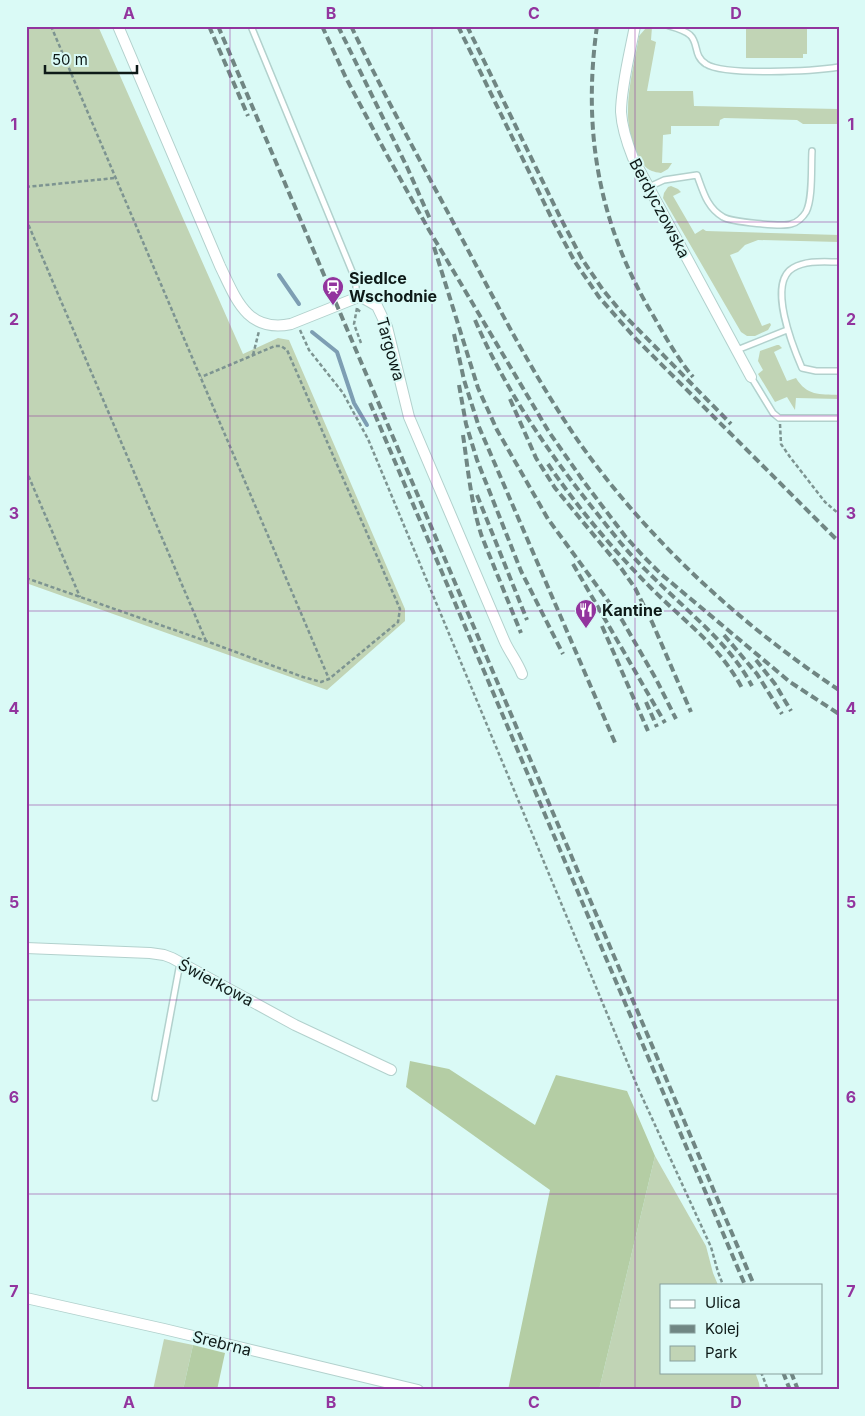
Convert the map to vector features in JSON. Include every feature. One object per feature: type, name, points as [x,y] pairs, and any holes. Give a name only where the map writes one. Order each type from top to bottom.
[{"type":"street","points":[[118,26],[220,266],[247,314],[254,320],[264,324],[282,326],[297,322],[356,298]]},
{"type":"street","name":"Berdyczowska","points":[[635,26],[621,112],[626,142],[751,376]]},
{"type":"street","name":"Targowa","points":[[356,298],[363,298],[376,306],[387,326],[409,417],[504,640],[516,659],[522,674]]},
{"type":"street","name":"Świerkowa","points":[[26,948],[164,955],[295,1025],[391,1070]]},
{"type":"street","name":"Srebrna","points":[[26,1298],[418,1390]]},
{"type":"lane","points":[[251,26],[356,281],[356,298]]},
{"type":"lane","points":[[669,26],[690,35],[694,41],[697,55],[706,64],[719,69],[768,71],[839,67]]},
{"type":"lane","points":[[649,187],[664,180],[697,175],[706,202],[722,217],[739,222],[791,225],[799,220],[810,203],[812,151]]},
{"type":"lane","points":[[839,262],[808,263],[793,268],[786,274],[781,291],[787,330],[802,368],[816,371],[839,371]]},
{"type":"lane","points":[[737,350],[787,330]]},
{"type":"lane","points":[[751,376],[773,413],[780,418],[839,418]]},
{"type":"lane","points":[[155,1098],[180,962]]},
{"type":"path","points":[[51,26],[329,679]]},
{"type":"path","points":[[26,187],[115,178]]},
{"type":"path","points":[[26,219],[206,641]]},
{"type":"path","points":[[356,298],[357,309],[354,324],[361,342]]},
{"type":"path","points":[[297,322],[309,350],[343,393],[368,440],[638,1088],[711,1247],[723,1284]]},
{"type":"path","points":[[253,356],[259,332],[264,324]]},
{"type":"path","points":[[26,578],[321,682],[329,679],[398,622],[400,609],[287,350],[281,346],[275,346],[201,377]]},
{"type":"path","points":[[780,418],[781,444],[825,502],[839,514]]},
{"type":"path","points":[[26,470],[80,597]]},
{"type":"path","points":[[762,1374],[768,1390]]},
{"type":"green space","points":[[26,26],[98,26],[243,354],[278,338],[289,340],[405,609],[405,621],[327,690],[26,583]]},
{"type":"green space","points":[[746,26],[807,26],[807,54],[803,54],[803,58],[746,58]]},
{"type":"green space","points":[[652,27],[651,40],[656,42],[647,91],[693,91],[694,106],[839,109],[839,124],[803,124],[797,120],[724,118],[720,120],[719,126],[671,126],[671,134],[663,135],[662,163],[672,163],[668,169],[661,173],[649,170],[640,159],[632,141],[628,111],[631,80],[639,36],[646,28]]},
{"type":"green space","points":[[671,186],[681,192],[673,196],[695,234],[703,229],[706,231],[839,235],[839,242],[758,240],[745,245],[738,252],[730,255],[762,326],[770,323],[771,325],[768,330],[755,336],[747,336],[741,332],[663,198],[668,187]]},
{"type":"green space","points":[[777,345],[782,348],[774,352],[787,381],[796,378],[809,391],[820,394],[839,395],[839,399],[796,398],[795,410],[787,397],[775,402],[758,374],[763,370],[758,361],[760,351]]},
{"type":"green space","points":[[410,1061],[449,1069],[535,1125],[556,1075],[627,1091],[655,1156],[599,1390],[508,1390],[550,1190],[406,1087]]},
{"type":"green space","points":[[655,1156],[706,1246],[718,1284],[660,1284],[660,1374],[756,1374],[760,1390],[599,1390]]},
{"type":"green space","points":[[164,1339],[193,1345],[183,1390],[153,1390]]},
{"type":"green space","points":[[193,1345],[225,1353],[217,1390],[183,1390]]},
{"type":"waterway","points":[[279,275],[299,304]]},
{"type":"waterway","points":[[312,332],[337,352],[354,403],[367,425]]},
{"type":"railway","points":[[209,26],[248,116]]},
{"type":"railway","points":[[218,26],[754,1284]]},
{"type":"railway","points":[[322,26],[346,78],[429,230],[549,432],[584,482],[625,536],[661,574],[790,682],[839,714]]},
{"type":"railway","points":[[338,26],[407,167],[430,219]]},
{"type":"railway","points":[[351,26],[404,131],[503,315],[548,394],[581,445],[637,515],[699,580],[767,638],[839,690]]},
{"type":"railway","points":[[458,26],[553,221],[575,262],[599,297],[636,339],[839,542]]},
{"type":"railway","points":[[467,26],[582,259],[603,290],[623,314],[731,424]]},
{"type":"railway","points":[[597,26],[592,103],[594,141],[599,177],[608,213],[635,283],[682,363],[693,377]]},
{"type":"railway","points":[[434,247],[478,388],[497,430],[548,519],[622,620],[656,679],[676,719]]},
{"type":"railway","points":[[475,320],[512,393],[574,484],[634,558],[726,649],[752,686]]},
{"type":"railway","points":[[454,334],[464,380],[479,427],[616,745]]},
{"type":"railway","points":[[459,385],[466,424],[477,460],[521,571],[563,654]]},
{"type":"railway","points":[[510,399],[536,458],[555,488],[621,568],[635,588],[691,712]]},
{"type":"railway","points":[[370,403],[745,1284]]},
{"type":"railway","points":[[463,435],[478,525],[521,633]]},
{"type":"railway","points":[[548,464],[584,513],[610,544],[652,589],[713,648],[743,690]]},
{"type":"railway","points":[[477,495],[527,620]]},
{"type":"railway","points":[[573,564],[665,723]]},
{"type":"railway","points":[[602,626],[648,731]]},
{"type":"railway","points":[[724,635],[757,674],[782,714]]},
{"type":"railway","points":[[756,660],[775,684],[791,711]]},
{"type":"railway","points":[[646,702],[657,727]]},
{"type":"railway","points":[[784,1374],[790,1390]]},
{"type":"railway","points":[[792,1374],[798,1390]]},
{"type":"place","name":"Siedlce Wschodnie","points":[[333,306]]},
{"type":"place","name":"Kantine","points":[[586,629]]}]
